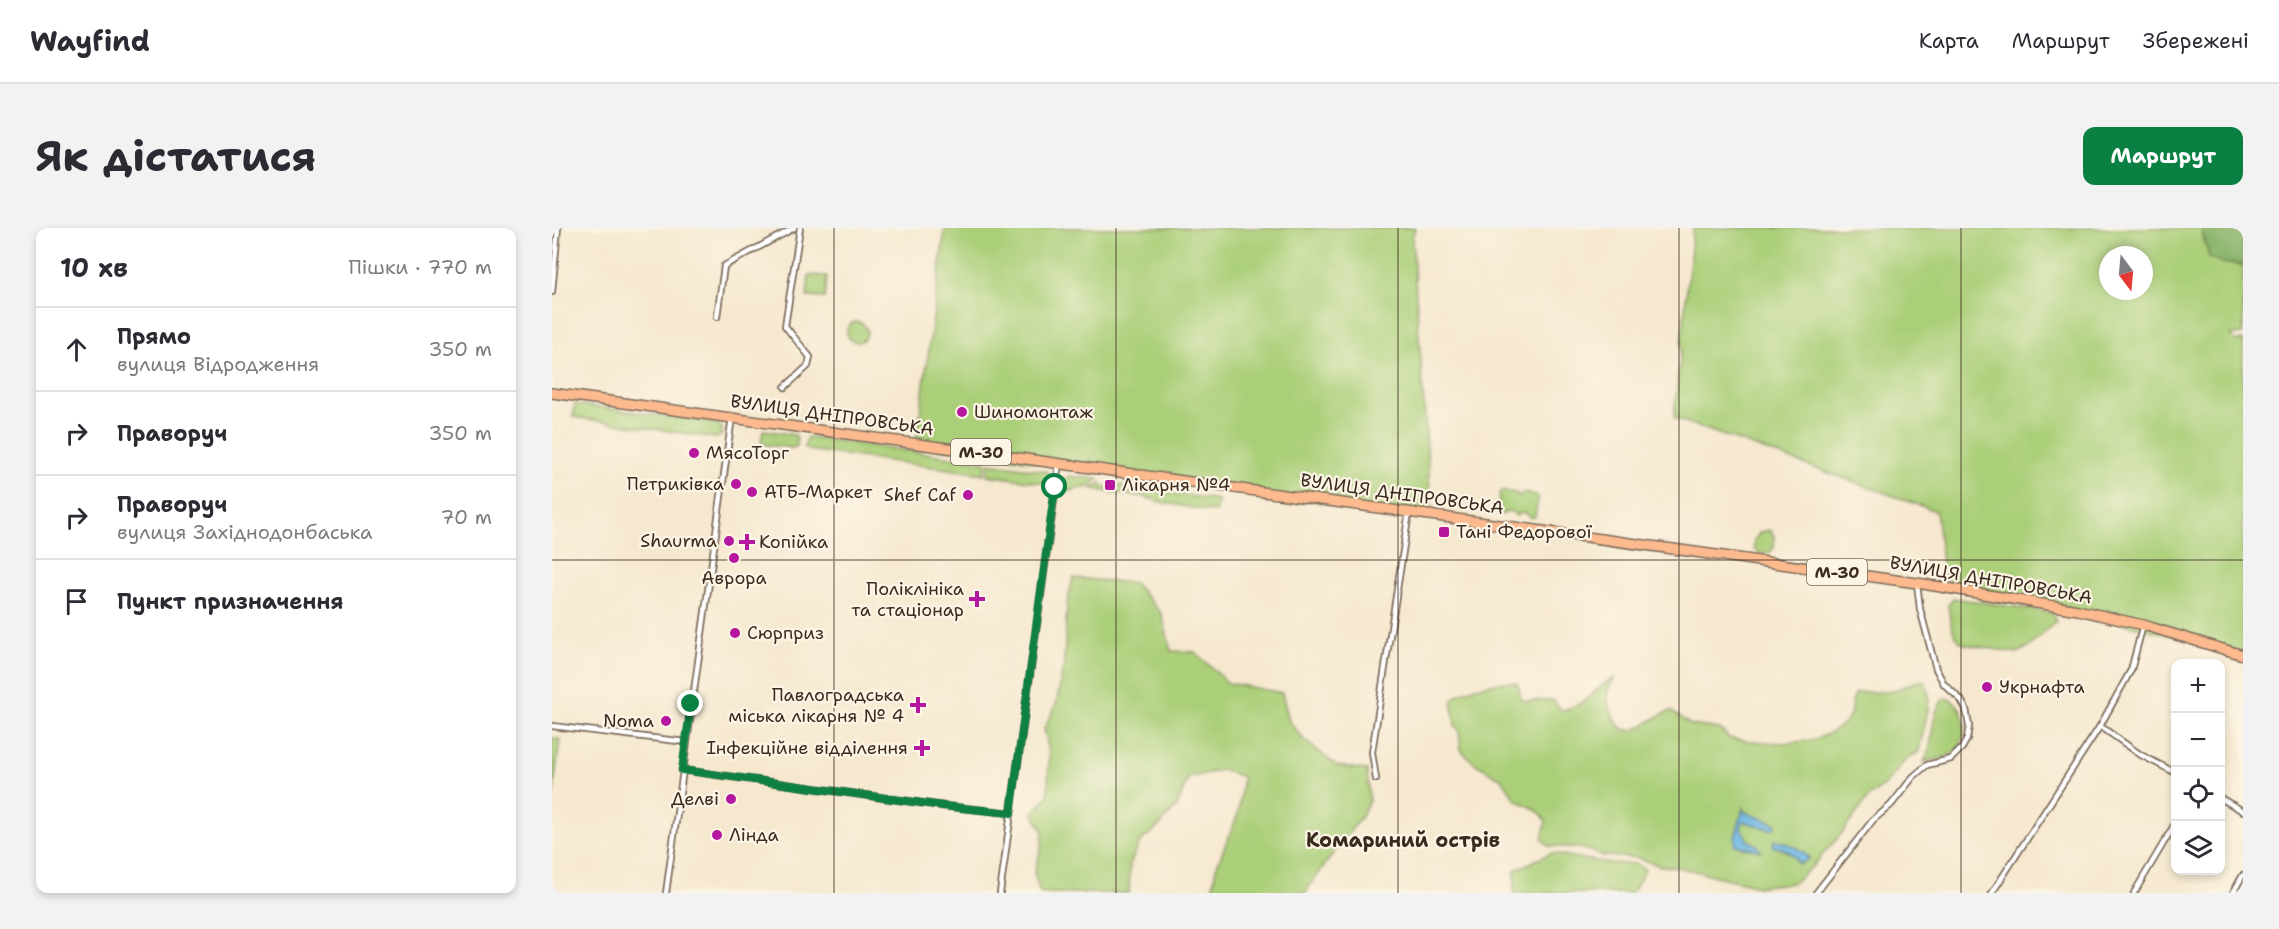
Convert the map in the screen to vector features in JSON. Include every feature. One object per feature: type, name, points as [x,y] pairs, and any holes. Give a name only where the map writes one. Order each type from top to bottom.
[{"type":"highway","name":"ВУЛИЦЯ ДНІПРОВСЬКА","points":[[552,393],[1917,584],[2078,610],[2144,625],[2243,655]]},
{"type":"street","points":[[552,292],[558,228]]},
{"type":"street","points":[[717,317],[724,266],[794,228]]},
{"type":"street","points":[[785,387],[808,366],[810,357],[785,326],[800,228]]},
{"type":"street","points":[[666,893],[732,417]]},
{"type":"street","points":[[1000,893],[1059,463]]},
{"type":"street","points":[[1376,778],[1371,752],[1409,512]]},
{"type":"street","points":[[1816,892],[1873,820],[1891,805],[1913,777],[1927,765],[1951,759],[1967,739],[1969,726],[1966,710],[1961,700],[1944,684],[1936,669],[1920,609],[1917,584]]},
{"type":"street","points":[[1992,893],[2100,726],[2131,670],[2144,625]]},
{"type":"street","points":[[552,726],[686,742]]},
{"type":"street","points":[[2100,726],[2141,755],[2171,772]]},
{"type":"street","points":[[682,770],[943,806],[1011,813]]},
{"type":"street","points":[[2225,801],[2243,811]]},
{"type":"street","points":[[2134,893],[2171,829]]},
{"type":"street","points":[[2233,893],[2243,875]]},
{"type":"green space","points":[[945,228],[1415,228],[1412,238],[1432,518],[916,445]]},
{"type":"green space","points":[[1693,228],[2201,228],[2205,244],[2222,263],[2243,265],[2243,334],[2230,335],[2237,341],[2243,340],[2243,653],[1944,580],[1936,511],[1674,418]]},
{"type":"green space","points":[[2201,228],[2243,228],[2243,265],[2222,263],[2209,257]]},
{"type":"green space","points":[[809,275],[827,276],[825,298],[807,297]]},
{"type":"green space","points":[[857,322],[864,325],[867,332],[864,339],[857,342],[850,339],[847,332],[850,325]]},
{"type":"green space","points":[[575,404],[717,423],[722,428],[722,435],[716,438],[573,417]]},
{"type":"green space","points":[[763,430],[795,435],[797,446],[792,448],[761,444]]},
{"type":"green space","points":[[808,437],[986,462],[984,474],[808,450],[804,447]]},
{"type":"green space","points":[[989,463],[1046,471],[1051,476],[1050,484],[987,475]]},
{"type":"green space","points":[[1069,476],[1099,479],[1087,487],[1056,494],[1062,481]]},
{"type":"green space","points":[[1101,483],[1103,486],[1112,488],[1117,485],[1219,500],[1215,512],[1160,502],[1142,496],[1111,493],[1091,488]]},
{"type":"green space","points":[[1502,491],[1516,493],[1519,497],[1522,493],[1536,495],[1538,497],[1535,517],[1531,518],[1521,513],[1516,516],[1513,512],[1506,511],[1504,514],[1499,514],[1497,510]]},
{"type":"green space","points":[[1770,530],[1774,536],[1774,548],[1769,553],[1759,553],[1754,549],[1754,541],[1760,532]]},
{"type":"green space","points":[[1073,578],[1134,583],[1162,614],[1171,651],[1195,652],[1228,683],[1282,693],[1289,721],[1304,740],[1337,766],[1367,770],[1369,801],[1361,817],[1308,887],[1307,893],[1212,893],[1216,868],[1238,814],[1243,777],[1222,770],[1188,778],[1177,806],[1140,842],[1130,864],[1129,893],[1040,893],[1034,873],[1042,845],[1043,831],[1033,813],[1048,796],[1049,752],[1044,729],[1056,705],[1064,664],[1067,604]]},
{"type":"green space","points":[[1953,598],[2049,612],[2056,621],[2029,647],[2017,653],[1963,644],[1956,636],[1950,621],[1948,605]]},
{"type":"green space","points":[[1616,677],[1609,687],[1607,698],[1615,720],[1622,728],[1637,729],[1671,711],[1691,725],[1719,729],[1732,739],[1764,742],[1801,742],[1824,736],[1848,719],[1856,693],[1891,691],[1923,681],[1929,695],[1919,751],[1907,758],[1886,784],[1868,798],[1842,833],[1811,868],[1793,883],[1759,886],[1677,867],[1660,866],[1638,858],[1604,856],[1581,848],[1549,846],[1542,839],[1546,822],[1543,816],[1535,809],[1516,800],[1502,779],[1474,763],[1461,750],[1452,701],[1464,692],[1492,684],[1517,683],[1520,697],[1525,701],[1553,700],[1561,710],[1578,705]],"holes":[[[1746,812],[1774,823],[1772,829],[1769,829],[1743,821],[1741,829],[1747,840],[1754,843],[1760,850],[1742,848],[1736,834]],[[1784,842],[1809,857],[1801,864],[1797,863],[1794,855],[1775,846]]]},
{"type":"green space","points":[[1945,698],[1958,706],[1962,713],[1963,737],[1953,753],[1924,762],[1930,747],[1936,712]]},
{"type":"green space","points":[[552,738],[560,739],[552,803]]},
{"type":"green space","points":[[1551,853],[1608,863],[1637,864],[1645,870],[1632,893],[1514,893],[1515,870]]},
{"type":"water","points":[[1743,808],[1744,812],[1776,824],[1774,829],[1769,829],[1743,821],[1741,829],[1747,840],[1757,845],[1761,851],[1735,845]]},
{"type":"water","points":[[1774,840],[1794,846],[1809,859],[1799,864],[1789,852],[1773,847]]},
{"type":"place","name":"Шиномонтаж","points":[[962,412]]},
{"type":"place","name":"МясоТорг","points":[[694,453]]},
{"type":"place","name":"Петриківка","points":[[736,484]]},
{"type":"place","name":"Лікарня №4","points":[[1110,485]]},
{"type":"place","name":"АТБ-Маркет","points":[[752,492]]},
{"type":"place","name":"Shef Caf","points":[[968,495]]},
{"type":"place","name":"Тані Федорової","points":[[1444,532]]},
{"type":"place","name":"Shaurma","points":[[729,541]]},
{"type":"place","name":"Копiйка","points":[[747,542]]},
{"type":"place","name":"Аврора","points":[[734,558]]},
{"type":"place","name":"Поліклініка та стаціонар","points":[[977,599]]},
{"type":"place","name":"Сюрприз","points":[[735,633]]},
{"type":"place","name":"Укрнафта","points":[[1987,687]]},
{"type":"place","name":"Павлоградська міська лікарня № 4","points":[[918,705]]},
{"type":"place","name":"Noma","points":[[666,721]]},
{"type":"place","name":"Інфекційне відділення","points":[[922,748]]},
{"type":"place","name":"Делві","points":[[731,799]]},
{"type":"place","name":"Лінда","points":[[717,835]]},
{"type":"district","name":"Комариний острів","points":[[1403,840]]},
{"type":"route","points":[[691,704],[682,770],[943,806],[1011,813],[1055,487]]}]
